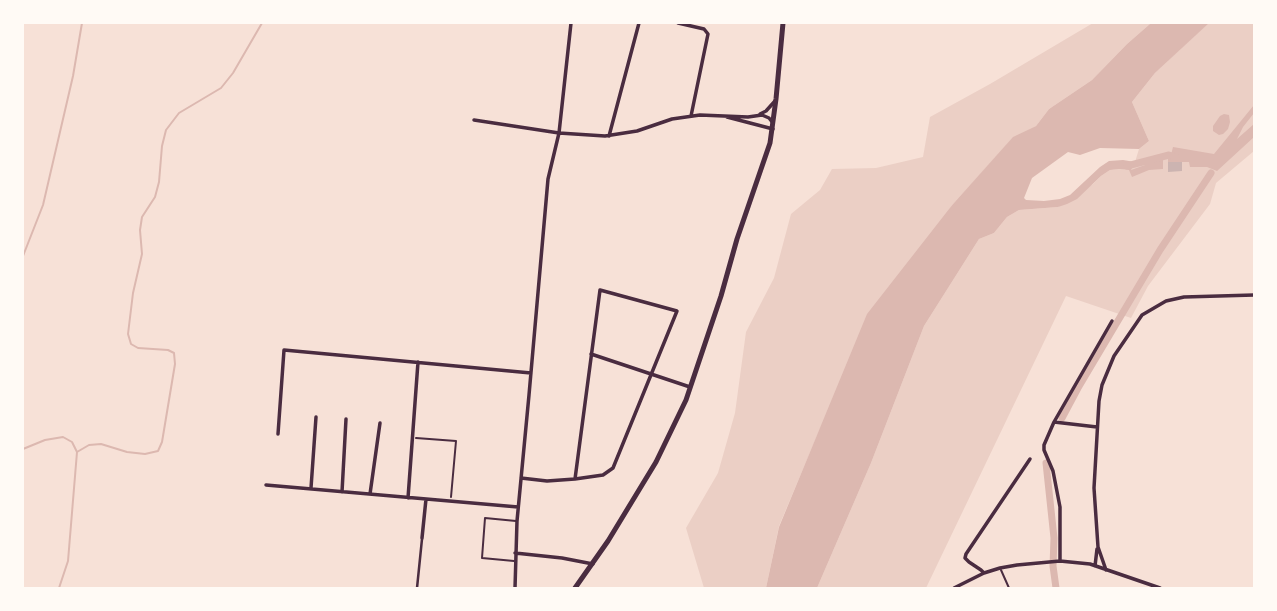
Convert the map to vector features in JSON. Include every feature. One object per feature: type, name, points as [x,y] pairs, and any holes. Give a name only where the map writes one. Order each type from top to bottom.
[{"type":"main road","points":[[575,588],[593,564],[656,462],[691,387],[770,143],[783,23]]},
{"type":"street","points":[[515,588],[518,507],[548,179],[559,133],[571,23]]},
{"type":"street","points":[[609,136],[639,23]]},
{"type":"street","points":[[678,23],[704,29],[708,34],[691,116]]},
{"type":"street","points":[[754,116],[766,111],[776,99]]},
{"type":"street","points":[[719,115],[773,127]]},
{"type":"street","points":[[474,120],[559,133],[609,136],[691,116],[766,116],[773,127]]},
{"type":"street","points":[[521,478],[547,481],[575,479],[603,475],[613,468],[677,311],[600,290],[575,479]]},
{"type":"street","points":[[1095,566],[1098,547],[1094,488],[1097,427],[1102,385],[1114,356],[1142,315],[1166,301],[1184,297],[1254,295]]},
{"type":"street","points":[[1058,561],[1060,507],[1044,444],[1112,321]]},
{"type":"street","points":[[278,433],[284,350],[531,373]]},
{"type":"street","points":[[591,355],[691,387]]},
{"type":"street","points":[[408,498],[418,362]]},
{"type":"street","points":[[310,489],[316,417]]},
{"type":"street","points":[[342,492],[346,419]]},
{"type":"street","points":[[1054,422],[1097,427]]},
{"type":"street","points":[[370,494],[380,423]]},
{"type":"street","points":[[984,573],[965,558],[965,554],[1030,459]]},
{"type":"street","points":[[267,485],[518,507]]},
{"type":"street","points":[[417,588],[426,499]]},
{"type":"street","points":[[1098,547],[1106,570]]},
{"type":"street","points":[[515,554],[593,564]]},
{"type":"street","points":[[954,588],[1000,568],[1058,561],[1095,566],[1160,588]]},
{"type":"lane","points":[[515,561],[482,558],[485,518],[517,521]]},
{"type":"lane","points":[[1000,568],[1009,588]]},
{"type":"path","points":[[414,438],[456,441],[450,501]]},
{"type":"shaded area","points":[[1093,23],[1151,23],[1092,80],[1049,109],[1036,126],[1013,138],[953,204],[819,431],[779,526],[766,588],[704,588],[686,528],[718,473],[735,413],[746,332],[774,278],[791,214],[820,190],[832,169],[876,168],[923,157],[930,117]]},
{"type":"shaded area","points":[[1151,23],[1209,23],[1155,73],[1132,102],[1149,141],[1139,149],[1100,148],[1080,155],[1068,152],[1032,178],[1024,198],[1044,201],[1070,195],[1109,161],[1135,162],[1131,170],[1145,165],[1151,158],[1163,158],[1163,169],[1149,170],[1132,177],[1129,170],[1110,170],[1077,199],[1058,207],[1019,210],[1007,217],[994,233],[979,239],[924,326],[871,463],[817,588],[766,588],[779,527],[867,314],[953,204],[1013,137],[1036,126],[1049,109],[1092,80]]},
{"type":"shaded area","points":[[1208,23],[1254,23],[1254,151],[1216,183],[1210,204],[1148,286],[1131,318],[1066,296],[926,588],[817,588],[871,463],[924,326],[979,239],[994,233],[1007,217],[1019,210],[1058,207],[1110,170],[1129,170],[1139,149],[1149,141],[1132,102],[1155,73]]},
{"type":"shaded area","points":[[1254,105],[1254,113],[1237,139],[1254,124],[1254,137],[1217,171],[1207,167],[1190,167],[1189,162],[1168,162],[1173,147],[1214,154]]},
{"type":"shaded area","points":[[1224,114],[1229,115],[1230,122],[1228,129],[1219,135],[1213,131],[1213,126]]},
{"type":"building","points":[[1168,162],[1182,162],[1182,171],[1168,172]]},
{"type":"waterway","points":[[23,256],[43,205],[73,76],[82,23]]},
{"type":"waterway","points":[[77,452],[89,445],[101,444],[145,454],[158,451],[162,442],[175,364],[174,353],[168,350],[138,348],[131,344],[128,334],[133,293],[142,254],[142,217],[155,197],[166,130],[179,113],[221,88],[233,73],[262,23]]},
{"type":"waterway","points":[[1127,166],[1169,155],[1176,157]]},
{"type":"waterway","points":[[1062,418],[1160,250],[1211,173]]},
{"type":"waterway","points":[[23,449],[45,440],[63,437],[72,442],[77,452],[68,561],[59,588]]},
{"type":"waterway","points":[[1046,463],[1056,588]]}]
